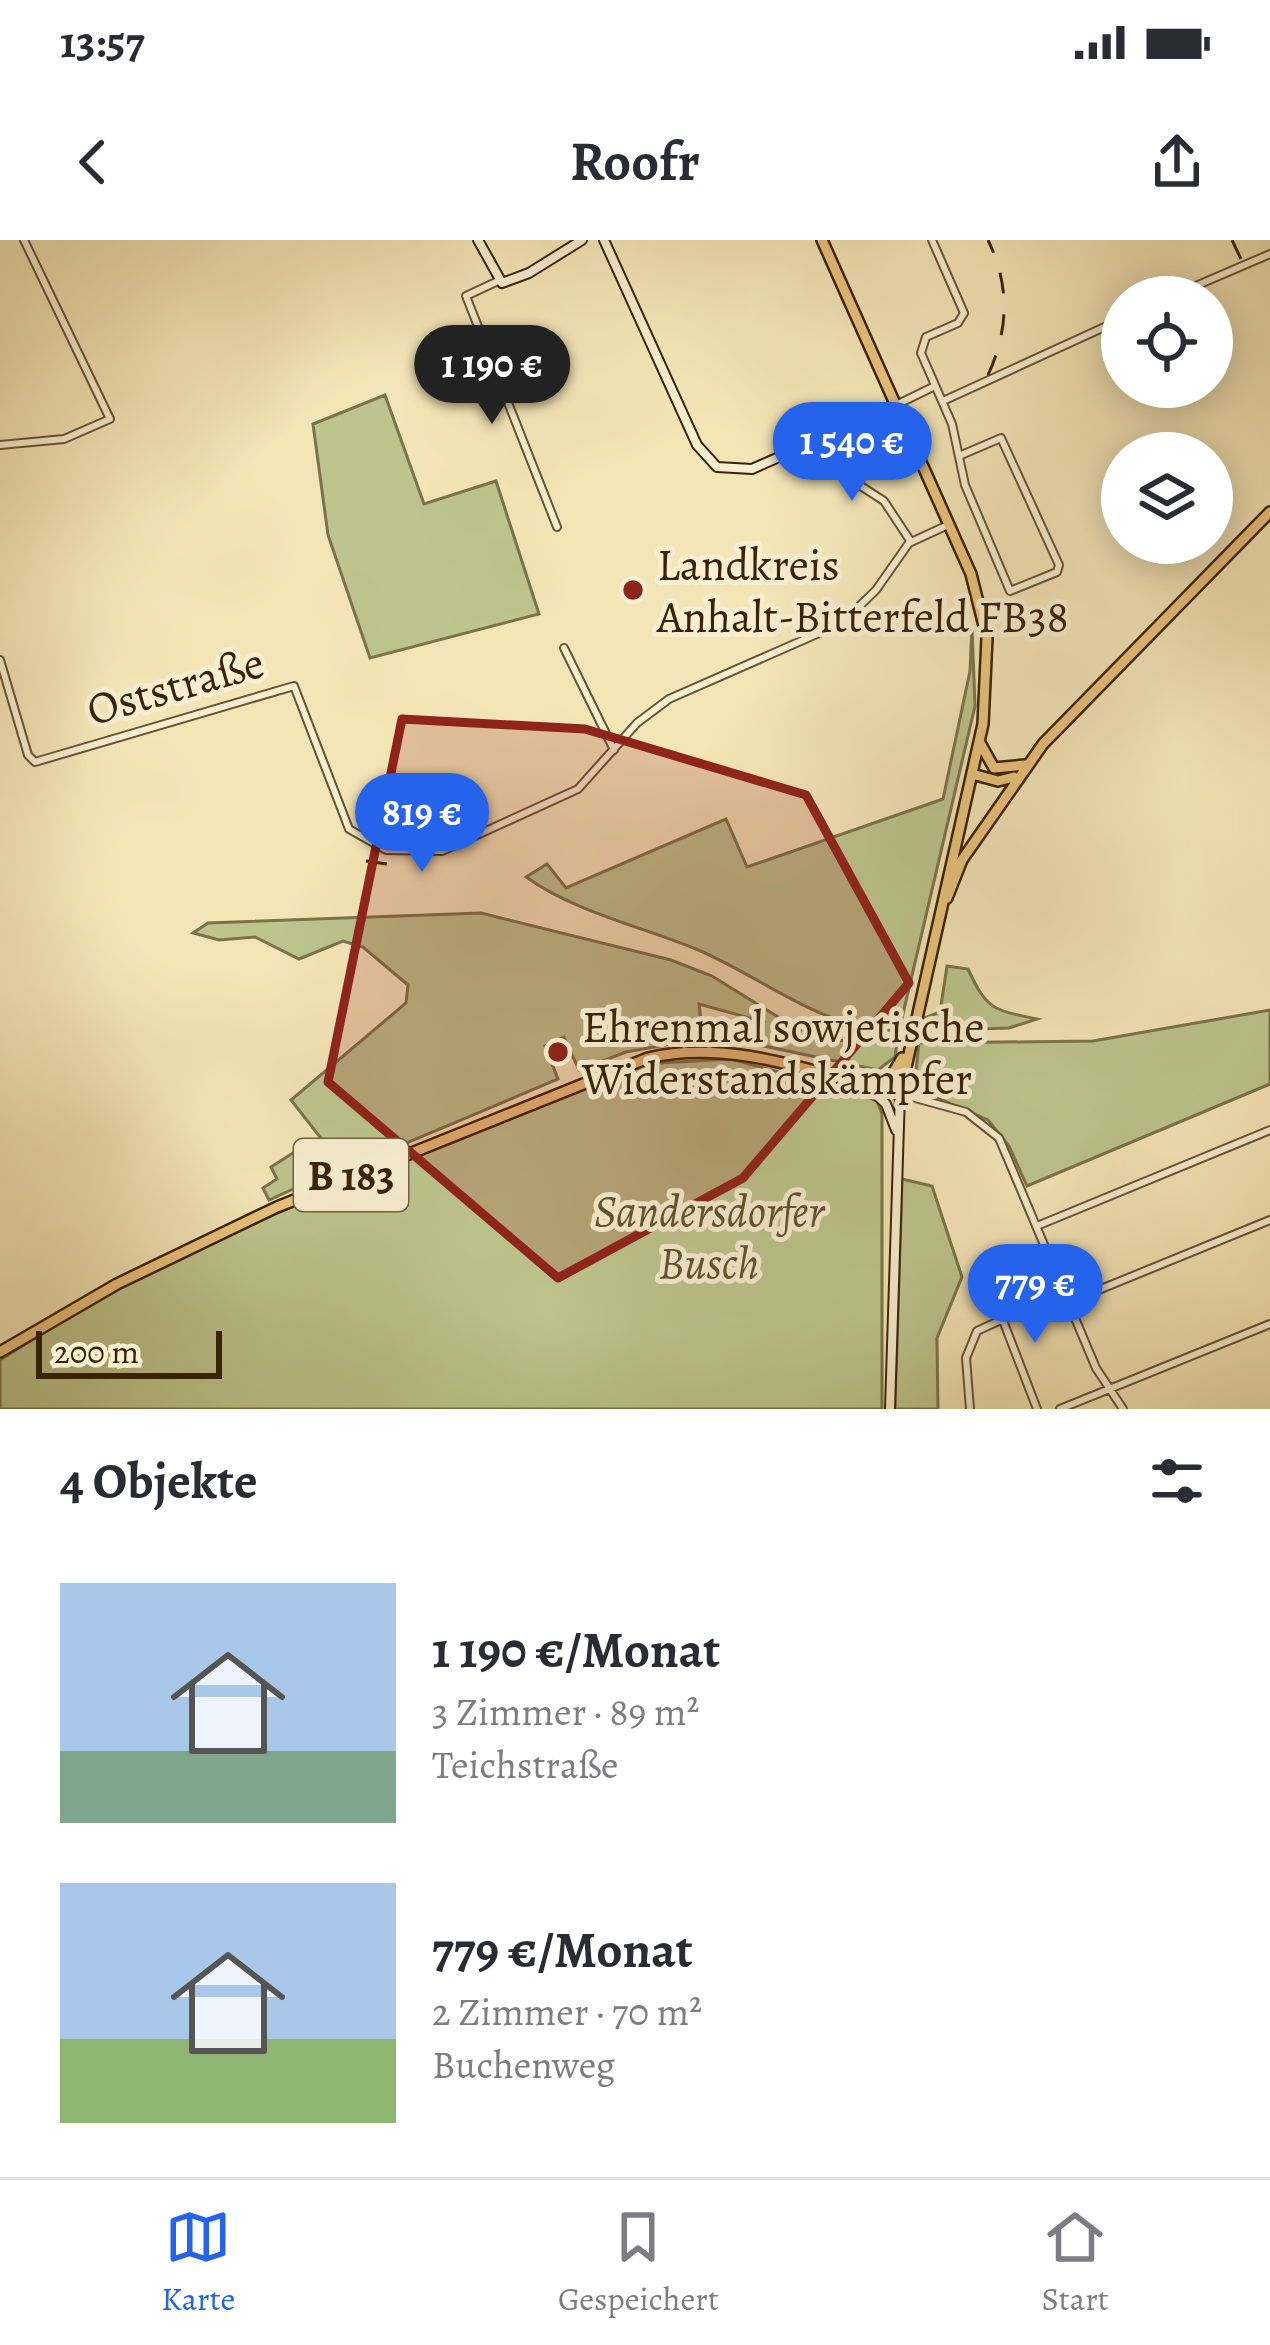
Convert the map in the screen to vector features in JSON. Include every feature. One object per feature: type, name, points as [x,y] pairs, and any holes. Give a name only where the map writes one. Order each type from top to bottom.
[{"type":"main road","points":[[822,240],[974,584],[987,638],[980,742],[911,1028],[900,1094]]},
{"type":"main road","points":[[936,919],[962,860],[1022,770],[1270,512]]},
{"type":"main road","points":[[980,742],[994,768],[1022,770]]},
{"type":"main road","points":[[972,774],[1002,781],[1022,770]]},
{"type":"main road","points":[[867,1087],[892,1075],[907,1051]]},
{"type":"main road","name":"B 183","points":[[0,1352],[117,1284],[249,1220],[640,1060],[722,1052],[900,1094]]},
{"type":"street","points":[[0,446],[64,439],[110,419],[25,240]]},
{"type":"street","points":[[478,240],[498,281]]},
{"type":"street","points":[[556,527],[466,296],[498,281],[523,277],[582,240]]},
{"type":"street","points":[[604,240],[698,445],[727,471],[752,469],[935,386]]},
{"type":"street","points":[[932,240],[964,310],[958,323],[922,342],[970,501],[1010,590],[1057,572],[1059,565],[1001,438],[959,455]]},
{"type":"street","points":[[1219,276],[1270,254]]},
{"type":"street","points":[[943,401],[1101,329]]},
{"type":"street","points":[[814,440],[836,470],[884,501],[911,542]]},
{"type":"street","name":"Oststraße","points":[[0,660],[28,755],[35,762],[294,686],[349,829],[394,852],[442,851],[586,783],[669,698],[842,623],[876,590],[911,542],[949,525]]},
{"type":"street","points":[[564,648],[614,750]]},
{"type":"street","points":[[867,1087],[887,1106],[897,1131]]},
{"type":"street","points":[[890,1409],[900,1094],[966,1112],[988,1126],[1005,1149],[1096,1368],[1123,1409]]},
{"type":"street","points":[[1037,1226],[1270,1130]]},
{"type":"street","points":[[1069,1302],[1270,1220]]},
{"type":"street","points":[[994,1297],[1036,1409]]},
{"type":"street","points":[[970,1409],[966,1358],[977,1330],[1003,1319]]},
{"type":"street","points":[[1060,1409],[1270,1324]]},
{"type":"highlighted area","points":[[402,719],[585,729],[806,795],[909,983],[743,1178],[558,1278],[328,1082]]},
{"type":"green space","points":[[385,395],[424,504],[496,481],[539,614],[370,658],[328,535],[313,424]]},
{"type":"green space","points":[[972,626],[975,706],[899,1031],[843,1022],[818,1012],[722,961],[587,909],[526,877],[547,864],[566,888],[726,819],[747,867],[943,799],[970,671]]},
{"type":"green space","points":[[481,913],[671,960],[712,976],[796,1028],[831,1040],[897,1043],[895,1057],[878,1070],[759,1045],[764,1022],[699,1004],[702,1029],[693,1040],[626,1052],[579,1070],[564,1037],[545,1046],[558,1079],[345,1169],[291,1100],[406,1003],[408,985],[363,947],[343,941],[299,959],[255,937],[219,940],[193,933],[208,923]]},
{"type":"green space","points":[[947,966],[968,969],[993,1006],[1037,1019],[1009,1028],[922,1031],[922,1019],[940,1012]]},
{"type":"green space","points":[[1270,1010],[1270,1084],[1027,1186],[1009,1146],[988,1120],[914,1088],[919,1043],[1093,1041]]},
{"type":"green space","name":"Sandersdorfer Busch","points":[[731,1059],[877,1101],[882,1114],[882,1409],[0,1409],[0,1360],[99,1298],[255,1222],[642,1064]]},
{"type":"green space","points":[[319,1146],[337,1169],[269,1200],[263,1188],[277,1179],[271,1167],[296,1151],[303,1156]]},
{"type":"green space","points":[[902,1179],[932,1186],[962,1277],[937,1338],[938,1409],[895,1409]]},
{"type":"railway","points":[[988,240],[1000,274],[1004,308],[1000,341],[988,375]]},
{"type":"railway","points":[[1232,240],[1241,259]]},
{"type":"railway","points":[[366,861],[407,867]]},
{"type":"place","name":"Landkreis Anhalt-Bitterfeld FB38","points":[[633,590]]},
{"type":"place","name":"Ehrenmal sowjetische Widerstandskämpfer","points":[[558,1052]]}]
